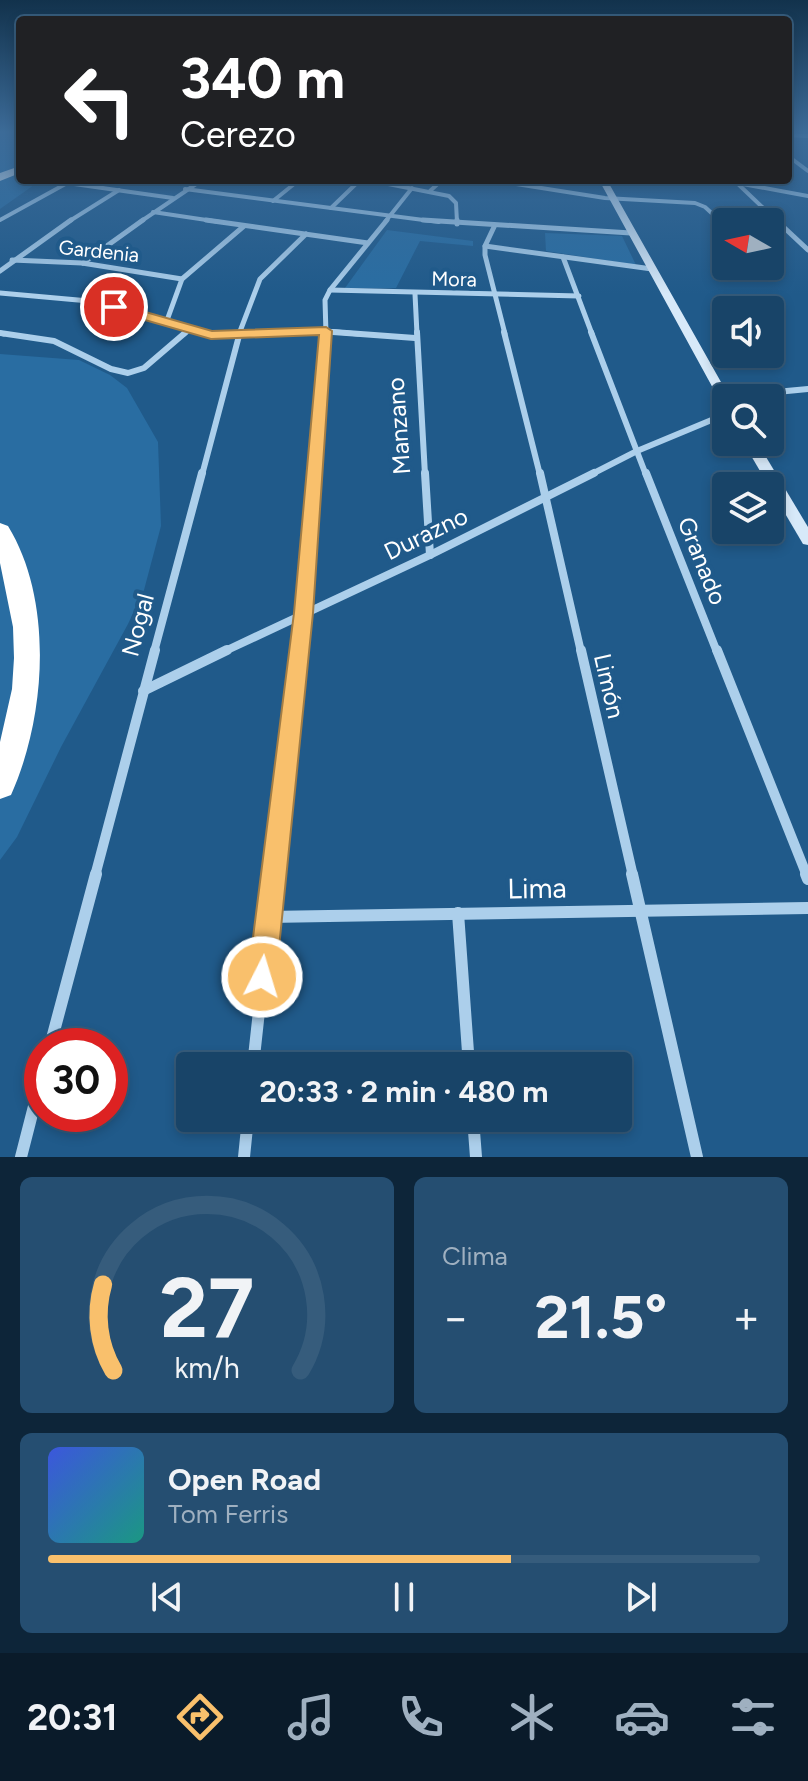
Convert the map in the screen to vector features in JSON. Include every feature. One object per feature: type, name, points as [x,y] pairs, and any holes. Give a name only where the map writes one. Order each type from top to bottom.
[{"type":"highway","points":[[0,531],[24,604],[28,681],[20,721],[0,785]]},
{"type":"street","points":[[0,220],[63,186]]},
{"type":"street","points":[[94,186],[173,198]]},
{"type":"street","points":[[82,263],[191,186]]},
{"type":"street","points":[[273,201],[292,186]]},
{"type":"street","points":[[331,208],[354,186]]},
{"type":"street","points":[[401,186],[454,199],[457,224]]},
{"type":"street","points":[[430,191],[435,186]]},
{"type":"street","points":[[529,186],[613,199],[698,204],[712,214]]},
{"type":"street","points":[[606,186],[717,384]]},
{"type":"street","points":[[740,186],[808,250]]},
{"type":"street","points":[[757,186],[808,196]]},
{"type":"street","points":[[774,186],[778,189]]},
{"type":"street","points":[[254,1052],[303,613],[326,331],[325,300],[387,216],[412,188]]},
{"type":"street","points":[[185,189],[457,224],[631,233]]},
{"type":"street","points":[[0,271],[119,190]]},
{"type":"street","points":[[153,212],[368,243]]},
{"type":"street","points":[[166,323],[182,279],[244,226]]},
{"type":"street","points":[[494,227],[485,246],[652,269]]},
{"type":"street","name":"Nogal","points":[[55,1028],[238,337],[260,279],[306,234]]},
{"type":"street","name":"Limón","points":[[485,246],[546,497],[697,1157]]},
{"type":"street","name":"Granado","points":[[563,257],[808,879]]},
{"type":"street","name":"Gardenia","points":[[12,260],[82,263],[182,279]]},
{"type":"street","name":"Mora","points":[[330,290],[579,296]]},
{"type":"street","points":[[0,293],[89,301],[188,330],[238,337],[326,331],[415,338]]},
{"type":"street","name":"Manzano","points":[[415,294],[415,338],[430,555]]},
{"type":"street","points":[[0,333],[54,341],[111,369],[128,373],[144,368],[188,330]]},
{"type":"street","points":[[784,392],[808,389]]},
{"type":"street","name":"Durazno","points":[[143,691],[430,555],[637,451],[712,420]]},
{"type":"street","points":[[758,456],[808,540]]},
{"type":"street","name":"Lima","points":[[268,917],[808,908]]},
{"type":"street","points":[[458,913],[468,1052]]},
{"type":"street","points":[[21,1157],[27,1132]]},
{"type":"street","points":[[244,1157],[247,1132]]},
{"type":"street","points":[[474,1132],[476,1157]]},
{"type":"shaded area","points":[[0,186],[33,186],[0,209]]},
{"type":"shaded area","points":[[387,230],[473,241],[473,246],[420,241],[396,288],[345,288]]},
{"type":"shaded area","points":[[545,233],[622,236],[636,265],[546,251]]},
{"type":"shaded area","points":[[0,354],[79,360],[110,375],[127,388],[158,442],[161,526],[144,590],[128,624],[61,747],[17,837],[0,860]]},
{"type":"route","points":[[114,307],[211,335],[238,337],[326,331],[303,613],[262,977]]}]
